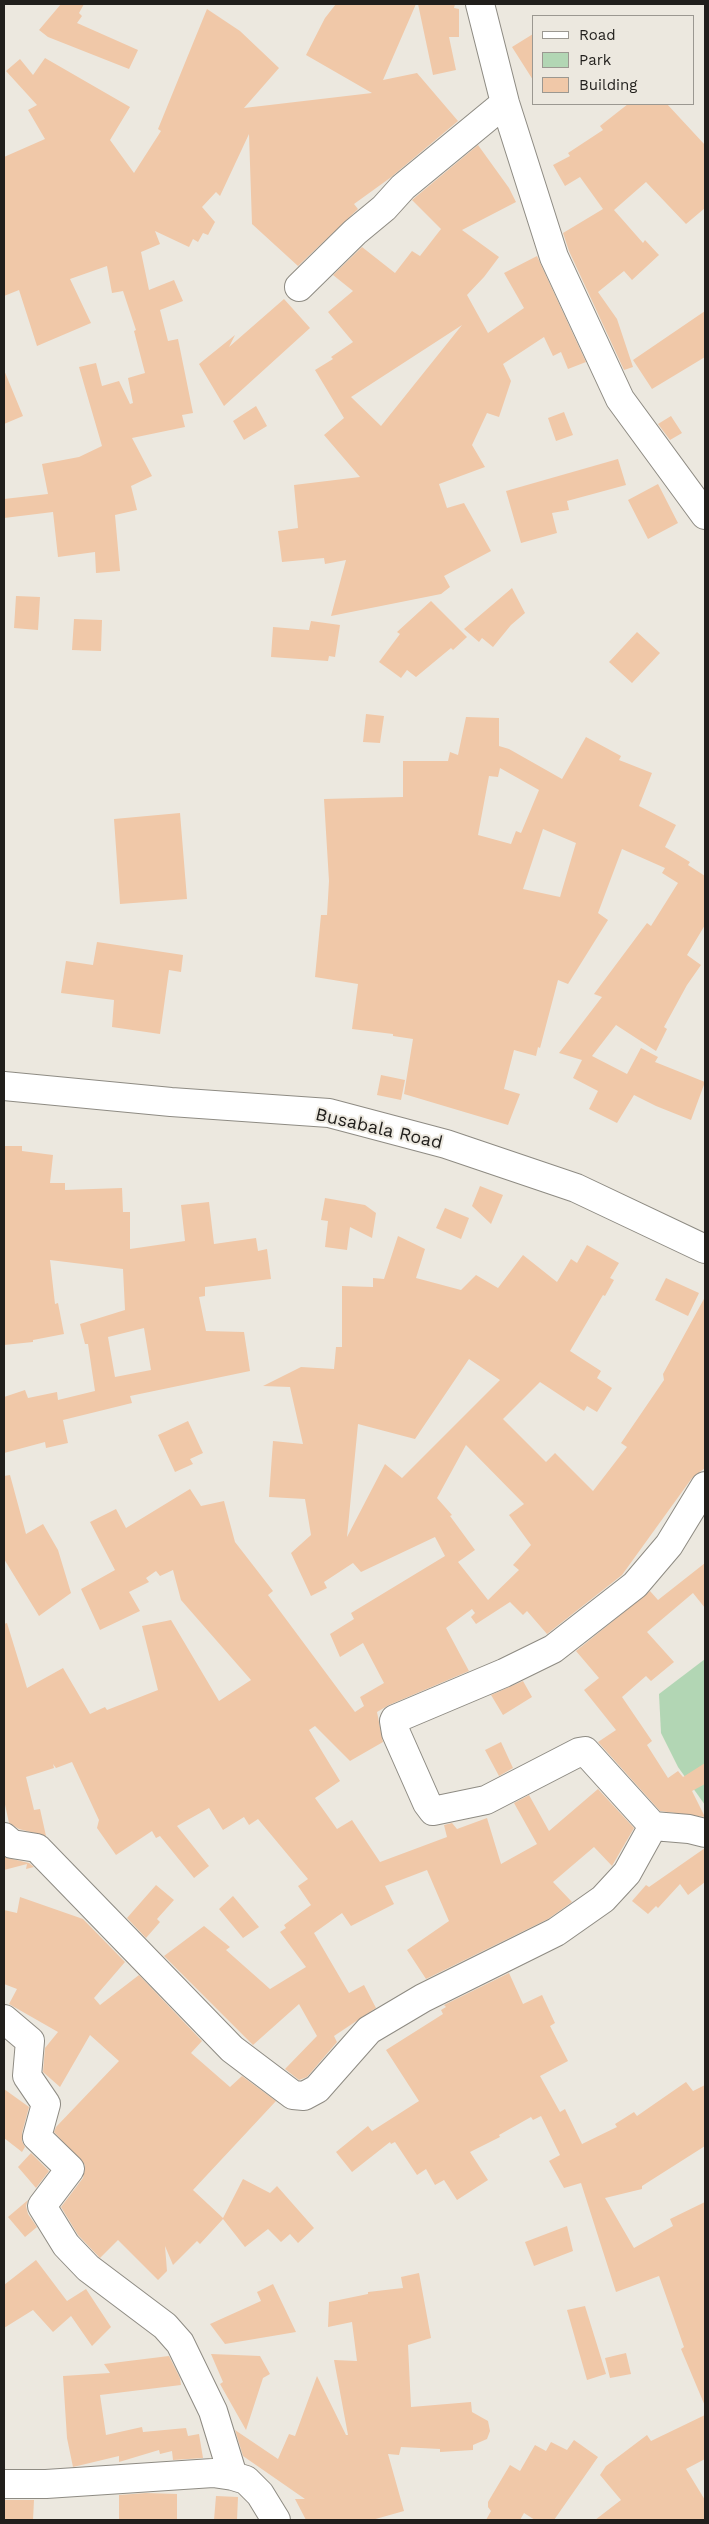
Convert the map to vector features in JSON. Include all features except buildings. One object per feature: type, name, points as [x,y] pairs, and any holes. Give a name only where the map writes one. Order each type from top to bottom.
[{"type":"street","points":[[480,4],[505,103],[554,257],[616,391],[705,514]]},
{"type":"street","points":[[299,287],[403,188],[505,103]]},
{"type":"street","name":"Busabala Road","points":[[4,1086],[172,1102],[329,1113],[446,1144],[576,1188],[705,1249]]},
{"type":"street","points":[[705,1486],[668,1545],[634,1585],[553,1649],[504,1673],[394,1721],[396,1733],[427,1803],[433,1812],[486,1800],[579,1752],[585,1751],[653,1826],[689,1829],[705,1833]]},
{"type":"street","points":[[4,1837],[12,1844],[37,1848],[232,2049],[293,2095],[304,2096],[317,2089],[369,2030],[423,1998],[556,1932],[602,1899],[627,1873],[653,1826]]},
{"type":"street","points":[[4,2019],[30,2041],[27,2076],[46,2104],[37,2137],[70,2169],[42,2206],[66,2245],[88,2268],[165,2326],[180,2343],[213,2411],[234,2476]]},
{"type":"street","points":[[4,2484],[46,2484],[213,2473],[246,2480],[260,2494],[276,2520]]},
{"type":"green space","points":[[705,1659],[705,1805],[678,1767],[661,1733],[659,1694]]}]
